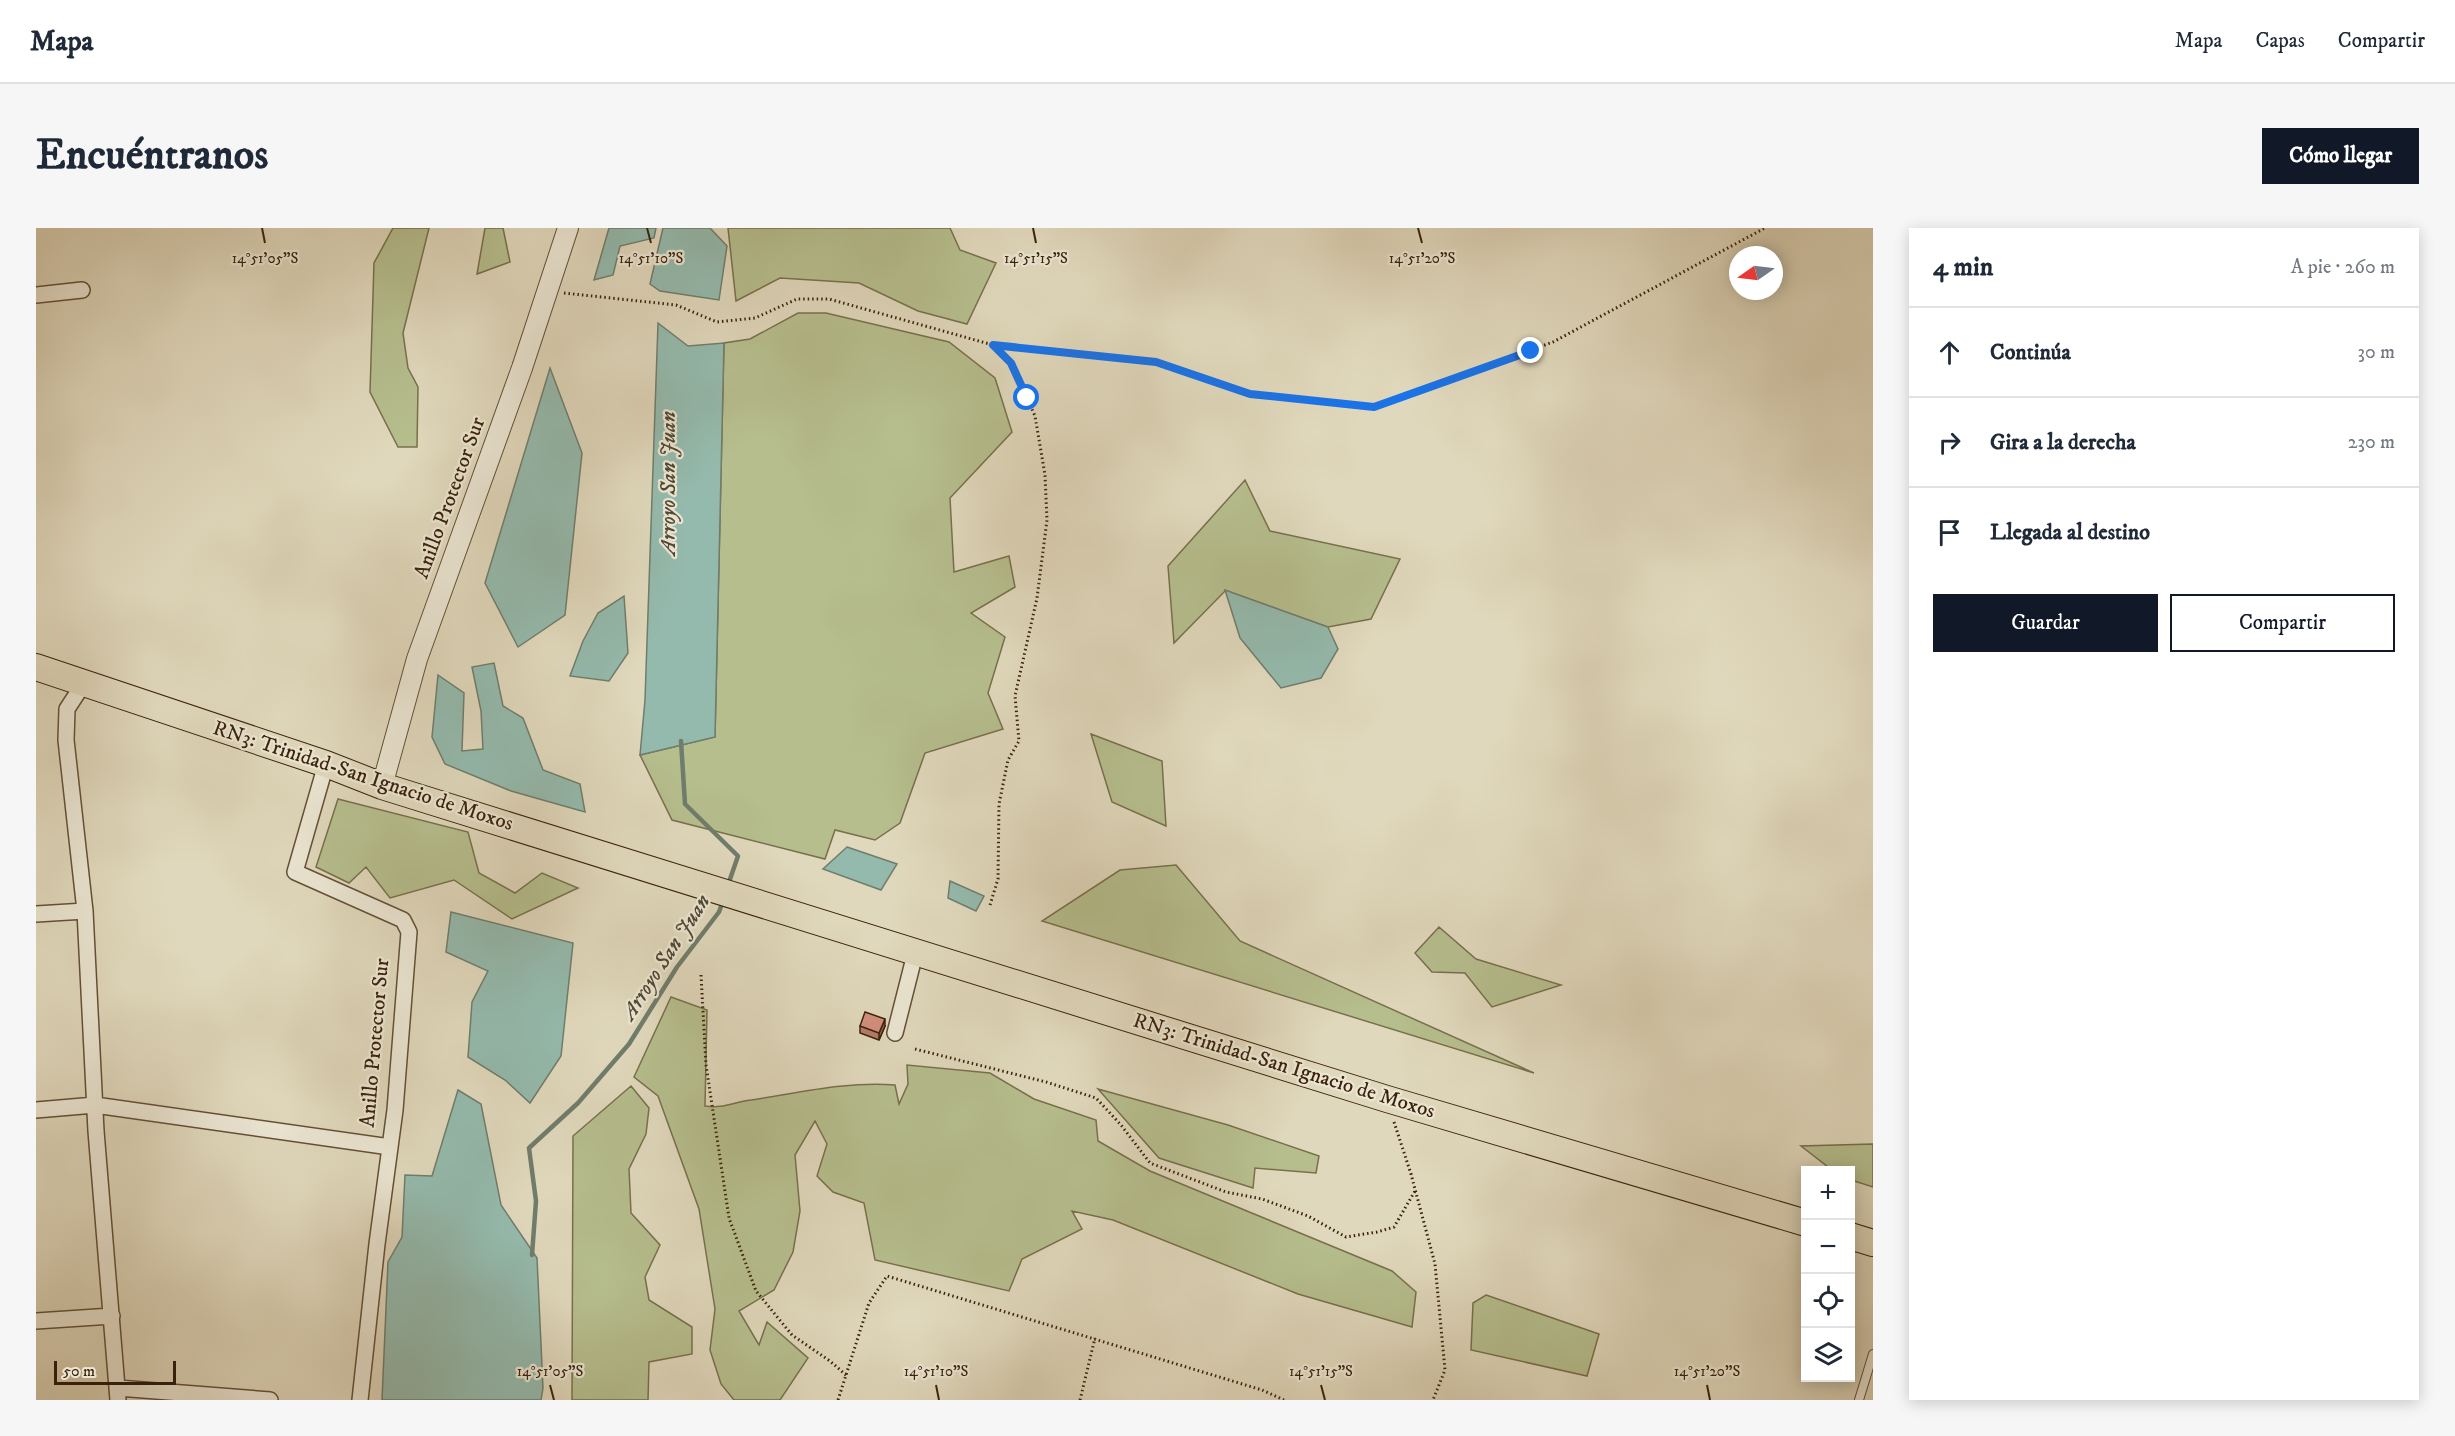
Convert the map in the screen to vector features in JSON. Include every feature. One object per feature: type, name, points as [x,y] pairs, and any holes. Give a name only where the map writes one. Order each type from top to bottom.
[{"type":"highway","name":"RN3: Trinidad-San Ignacio de Moxos","points":[[36,668],[326,764],[382,786],[916,950],[1387,1099],[1801,1221]]},
{"type":"highway","points":[[1855,1237],[1873,1243]]},
{"type":"street","name":"Anillo Protector Sur","points":[[382,786],[417,659],[568,228]]},
{"type":"street","points":[[36,295],[82,290]]},
{"type":"street","points":[[84,683],[67,709],[66,741],[85,912],[95,1104],[118,1394],[270,1400]]},
{"type":"street","name":"Anillo Protector Sur","points":[[326,764],[295,872],[403,920],[409,932],[390,1147],[360,1400]]},
{"type":"street","points":[[36,914],[85,912]]},
{"type":"street","points":[[895,1033],[916,950]]},
{"type":"street","points":[[36,1110],[95,1104],[390,1147]]},
{"type":"street","points":[[36,1322],[112,1316]]},
{"type":"lane","points":[[1859,1400],[1873,1354]]},
{"type":"path","points":[[548,290],[676,305],[717,322],[755,318],[798,299],[829,299],[993,345],[1156,362],[1250,394],[1374,407],[1553,342],[1765,228]]},
{"type":"path","points":[[990,905],[998,879],[999,804],[1008,760],[1019,741],[1015,696],[1036,598],[1047,520],[1045,475],[1035,416],[1011,363],[993,345]]},
{"type":"path","points":[[701,975],[706,1065],[729,1218],[756,1291],[792,1335],[847,1376]]},
{"type":"path","points":[[915,1049],[1046,1082],[1096,1098],[1121,1125],[1150,1163],[1226,1192],[1262,1199],[1308,1216],[1346,1237],[1377,1233],[1394,1227],[1415,1191]]},
{"type":"path","points":[[1387,1099],[1435,1264],[1445,1370],[1433,1400]]},
{"type":"path","points":[[838,1400],[869,1303],[887,1276],[1262,1390],[1284,1400]]},
{"type":"path","points":[[1080,1400],[1095,1338]]},
{"type":"green space","points":[[393,228],[429,228],[403,333],[408,368],[418,387],[417,447],[398,447],[370,392],[374,263]]},
{"type":"green space","points":[[485,228],[503,228],[510,262],[477,274]]},
{"type":"green space","points":[[728,228],[950,228],[960,250],[996,263],[967,324],[918,311],[859,283],[780,278],[736,301]]},
{"type":"green space","points":[[798,313],[826,313],[949,342],[995,378],[1012,432],[950,498],[954,572],[1009,556],[1015,587],[971,613],[1005,637],[988,693],[1003,729],[925,753],[900,823],[875,840],[835,830],[825,859],[672,820],[640,755],[715,737],[724,343],[750,339]]},
{"type":"green space","points":[[1245,480],[1270,531],[1400,559],[1371,619],[1328,627],[1225,591],[1174,643],[1168,566]]},
{"type":"green space","points":[[1091,734],[1162,761],[1166,826],[1112,802]]},
{"type":"green space","points":[[338,799],[468,832],[479,873],[515,893],[542,873],[578,888],[512,919],[454,880],[390,898],[366,867],[349,883],[316,867]]},
{"type":"green space","points":[[1176,865],[1240,941],[1534,1073],[1042,921],[1120,870]]},
{"type":"green space","points":[[1439,927],[1476,959],[1561,985],[1492,1007],[1465,973],[1432,972],[1415,953]]},
{"type":"green space","points":[[671,997],[707,1010],[705,1106],[723,1106],[823,1088],[877,1084],[895,1085],[899,1104],[908,1084],[907,1065],[990,1073],[1034,1099],[1096,1120],[1098,1141],[1150,1171],[1392,1271],[1416,1292],[1412,1327],[1298,1294],[1113,1220],[1072,1211],[1082,1229],[1022,1259],[1009,1291],[875,1260],[864,1203],[833,1192],[817,1176],[827,1144],[815,1121],[795,1155],[800,1211],[793,1252],[774,1290],[739,1311],[759,1345],[767,1322],[808,1358],[780,1400],[734,1400],[721,1384],[710,1350],[715,1309],[699,1209],[658,1096],[634,1077]]},
{"type":"green space","points":[[631,1086],[649,1108],[646,1134],[629,1169],[631,1213],[660,1245],[645,1277],[649,1300],[692,1327],[692,1354],[649,1362],[648,1400],[572,1400],[573,1136]]},
{"type":"green space","points":[[1098,1089],[1228,1125],[1319,1156],[1316,1173],[1255,1168],[1253,1188],[1159,1158]]},
{"type":"green space","points":[[1873,1144],[1873,1187],[1855,1181],[1855,1166],[1827,1166],[1801,1146]]},
{"type":"green space","points":[[1486,1295],[1599,1334],[1587,1376],[1471,1350],[1473,1303]]},
{"type":"water","points":[[609,228],[656,228],[654,238],[620,246],[613,275],[594,280]]},
{"type":"water","points":[[663,228],[710,228],[727,246],[719,300],[660,291],[650,284]]},
{"type":"water","points":[[658,323],[688,346],[724,343],[715,737],[640,755],[645,700]]},
{"type":"water","points":[[550,368],[582,453],[565,615],[518,647],[485,583]]},
{"type":"water","points":[[1225,590],[1328,627],[1338,649],[1321,678],[1281,688],[1240,638]]},
{"type":"water","points":[[624,596],[628,653],[609,681],[570,676],[583,641],[598,613]]},
{"type":"water","points":[[494,663],[503,706],[523,718],[543,770],[580,784],[585,812],[511,791],[445,764],[432,737],[438,675],[464,693],[462,751],[483,749],[481,711],[472,667]]},
{"type":"water","points":[[847,847],[897,864],[881,890],[823,869]]},
{"type":"water","points":[[950,881],[984,896],[976,911],[948,898]]},
{"type":"water","points":[[451,912],[573,943],[561,1056],[530,1103],[505,1080],[468,1057],[472,1002],[488,971],[446,952]]},
{"type":"water","points":[[458,1090],[481,1104],[501,1205],[537,1258],[543,1388],[541,1400],[382,1400],[388,1262],[402,1237],[405,1175],[432,1176]]},
{"type":"building","points":[[865,1012],[885,1019],[879,1033],[860,1026]]},
{"type":"waterway","name":"Arroyo San Juan","points":[[681,741],[685,804],[738,856],[728,885]]},
{"type":"waterway","name":"Arroyo San Juan","points":[[532,1255],[536,1201],[529,1148],[578,1103],[629,1044],[677,967],[719,912],[723,901]]},
{"type":"route","points":[[1027,398],[1011,363],[993,345],[1156,362],[1250,394],[1374,407],[1531,351]]}]
